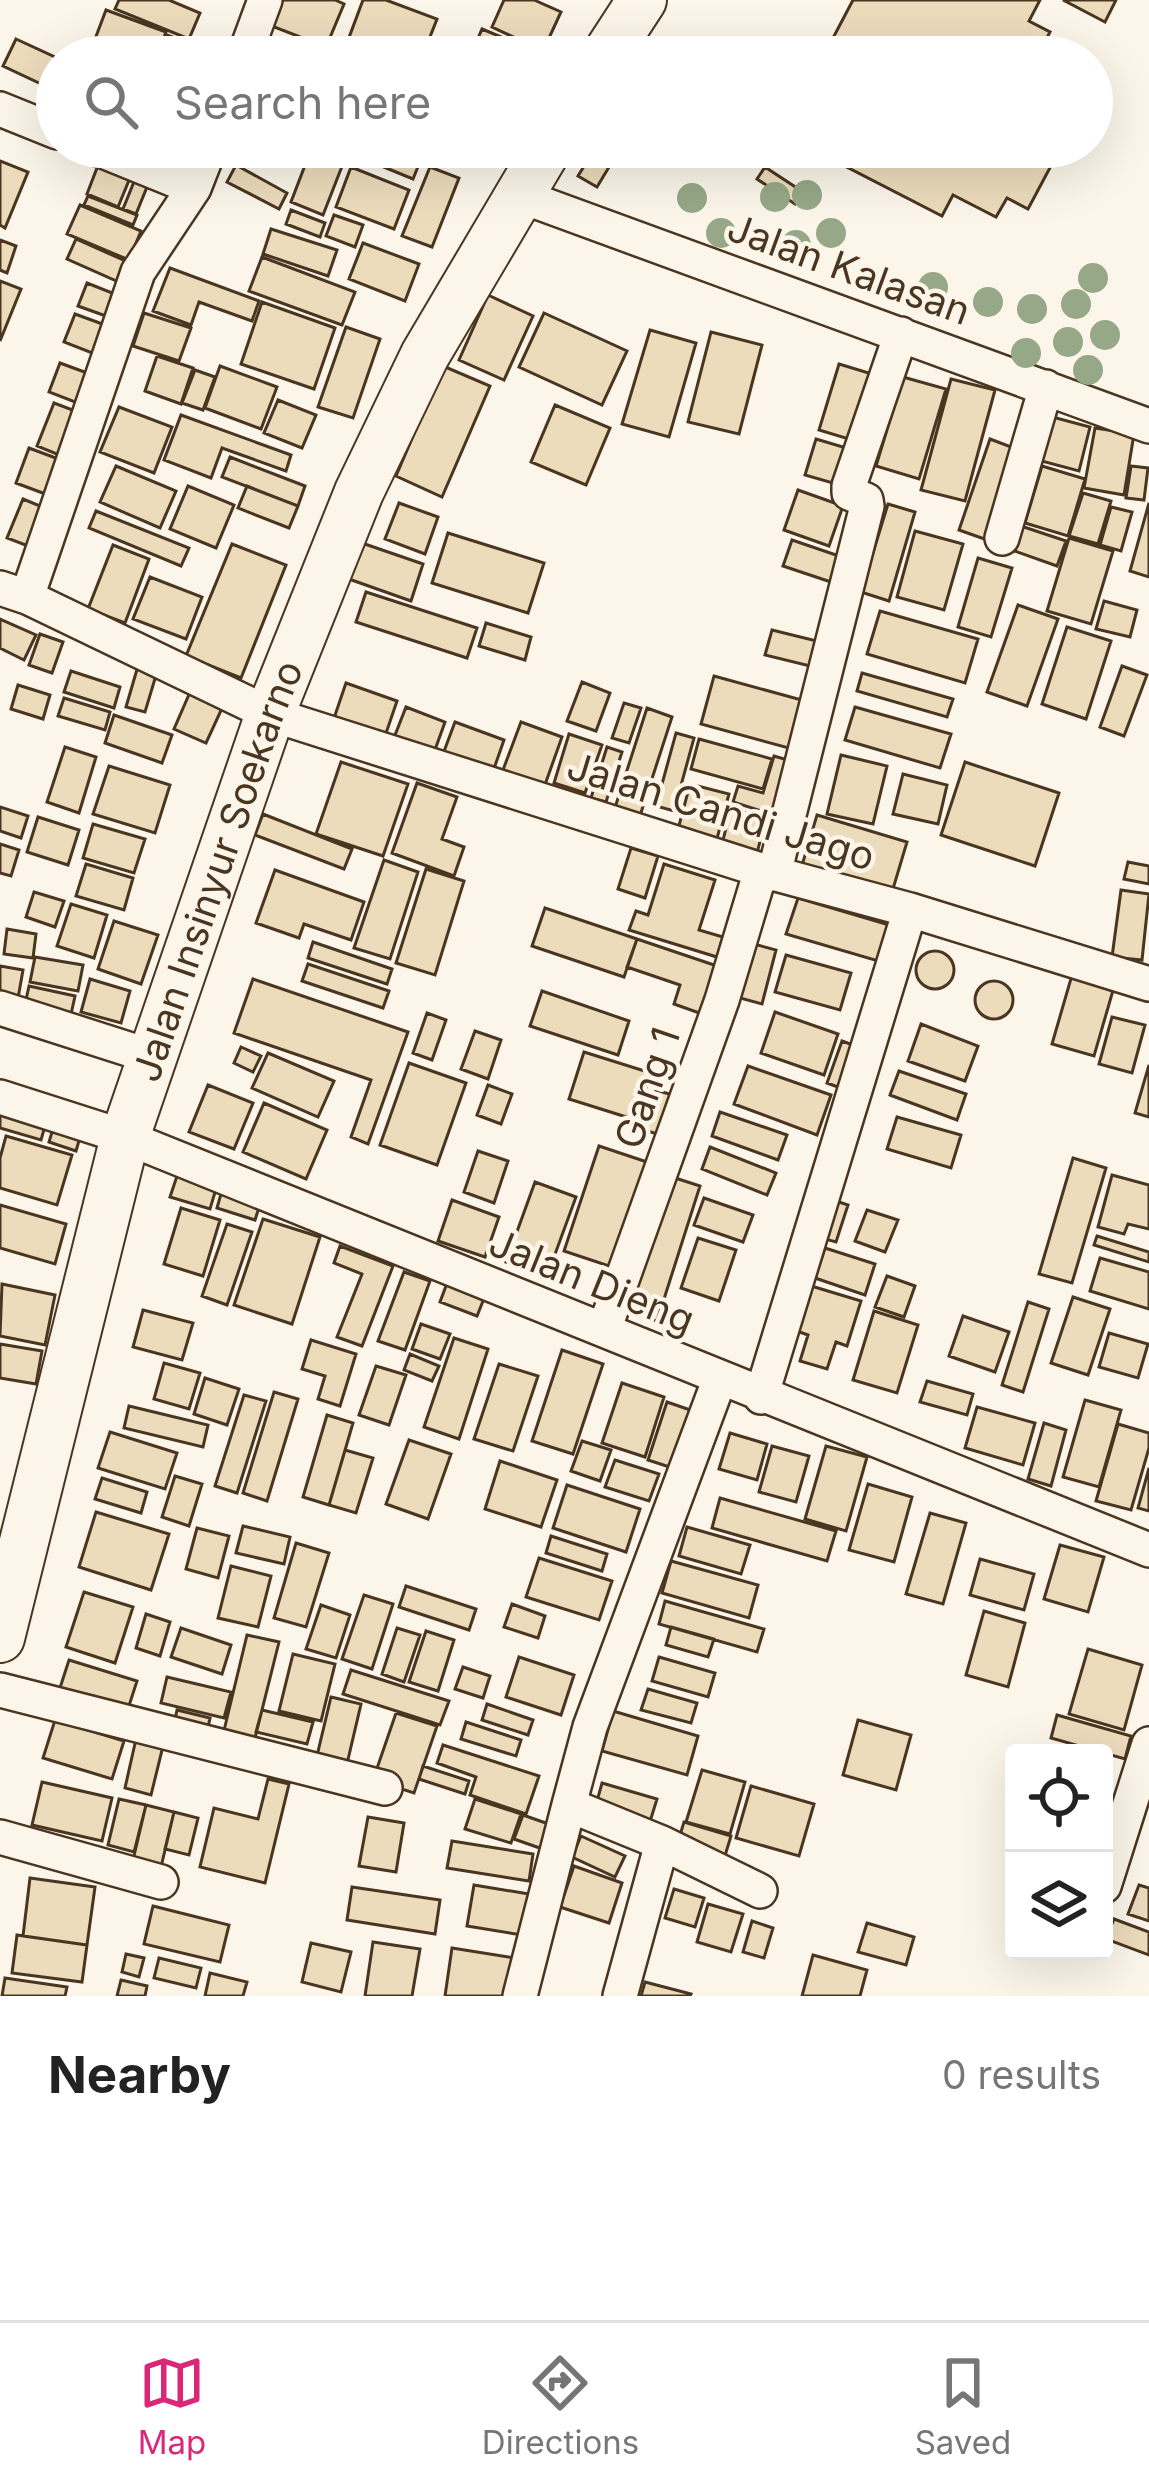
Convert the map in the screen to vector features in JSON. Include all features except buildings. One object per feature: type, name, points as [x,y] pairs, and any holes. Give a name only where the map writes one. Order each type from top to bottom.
[{"type":"main road","points":[[618,36],[642,0]]},
{"type":"main road","name":"Jalan Insinyur Soekarno","points":[[0,1638],[125,1137],[270,714],[359,491],[424,355],[535,168]]},
{"type":"street","points":[[252,36],[265,0]]},
{"type":"street","points":[[0,109],[36,124]]},
{"type":"street","points":[[145,168],[194,188]]},
{"type":"street","points":[[14,592],[138,272],[194,188],[202,168]]},
{"type":"street","name":"Jalan Kalasan","points":[[518,195],[1149,426]]},
{"type":"street","name":"Gang 1","points":[[604,1330],[768,872],[867,502],[850,494],[849,486],[901,334]]},
{"type":"street","points":[[1003,538],[1046,388]]},
{"type":"street","name":"Jalan Candi Jago","points":[[14,592],[270,714],[768,872],[1149,984]]},
{"type":"street","points":[[761,1397],[910,910]]},
{"type":"street","points":[[0,1008],[153,1058]]},
{"type":"street","name":"Jalan Dieng","points":[[0,1097],[125,1137],[1149,1550]]},
{"type":"street","points":[[520,1996],[590,1727],[721,1378]]},
{"type":"street","points":[[0,1690],[386,1788]]},
{"type":"street","points":[[1113,1858],[1149,1744]]},
{"type":"street","points":[[569,1805],[760,1891]]},
{"type":"street","points":[[0,1838],[161,1882]]},
{"type":"street","points":[[620,1996],[662,1844]]}]
